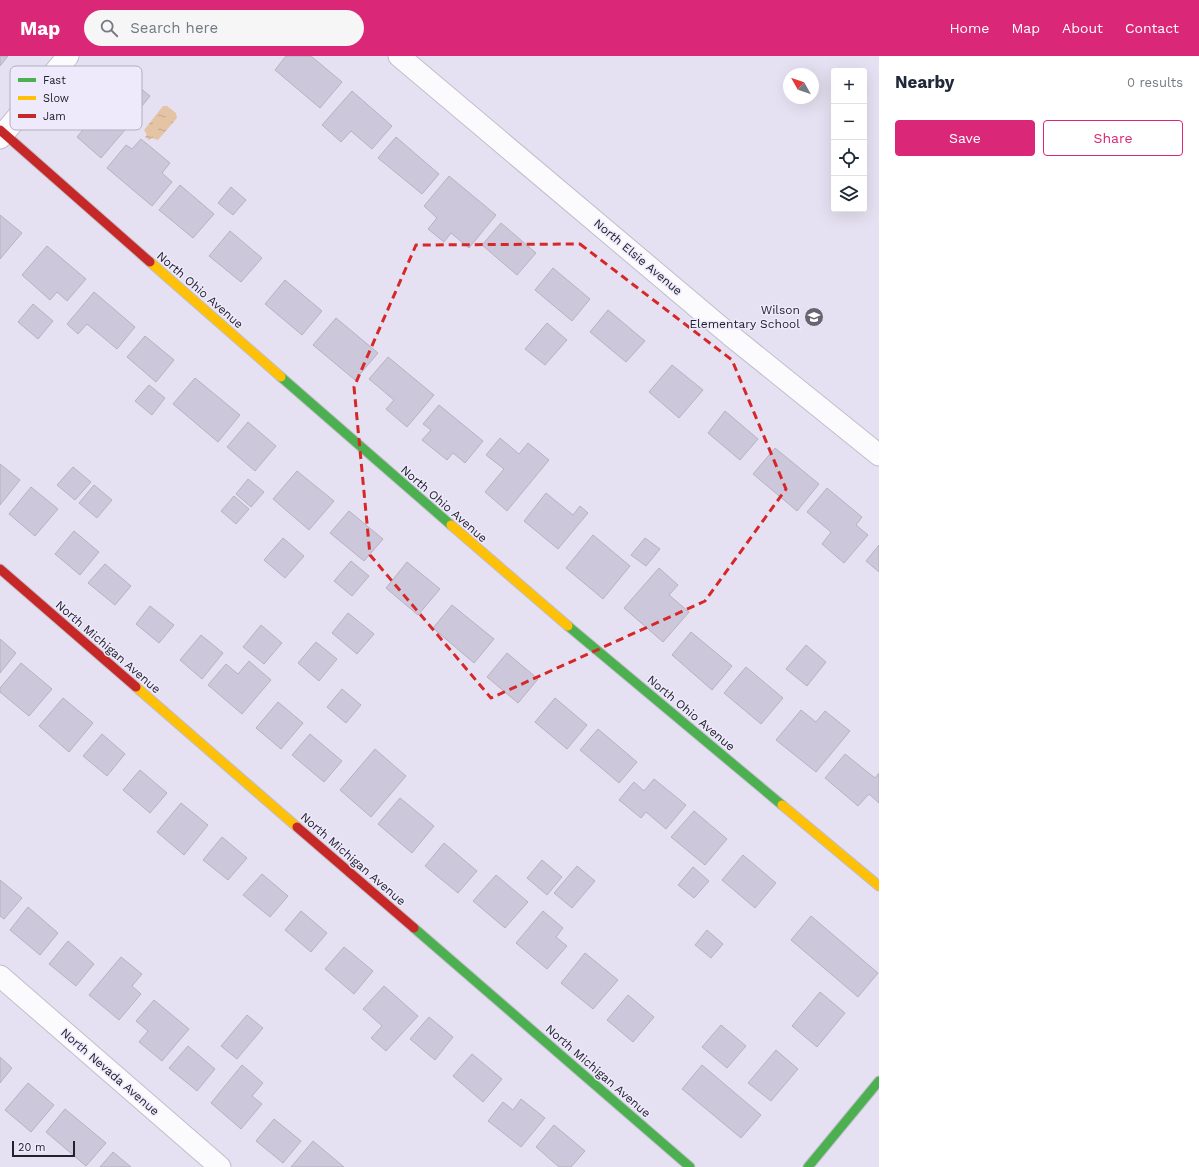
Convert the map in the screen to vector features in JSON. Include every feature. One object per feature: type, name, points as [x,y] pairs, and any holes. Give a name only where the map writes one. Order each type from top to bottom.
[{"type":"street","points":[[59,66],[68,56]]},
{"type":"street","name":"North Elsie Avenue","points":[[400,56],[730,335],[879,455]]},
{"type":"street","points":[[1,134],[10,124]]},
{"type":"street","name":"North Ohio Avenue","points":[[1,134],[511,578],[879,886]]},
{"type":"street","name":"North Michigan Avenue","points":[[0,569],[690,1167]]},
{"type":"street","name":"North Nevada Avenue","points":[[0,976],[220,1167]]},
{"type":"street","points":[[808,1167],[879,1081]]},
{"type":"highlighted area","points":[[580,244],[732,360],[786,489],[705,601],[491,698],[370,555],[354,387],[416,245]]},
{"type":"water","points":[[163,106],[167,106],[176,113],[177,118],[158,140],[152,138],[149,140],[145,137],[147,135],[144,130]]},
{"type":"building","points":[[0,56],[8,56],[0,66]]},
{"type":"building","points":[[286,56],[311,56],[342,82],[320,108],[275,70]]},
{"type":"building","points":[[142,89],[150,96],[142,106]]},
{"type":"building","points":[[352,91],[392,126],[372,149],[351,131],[341,142],[322,125]]},
{"type":"building","points":[[83,130],[125,130],[101,158],[77,137]]},
{"type":"building","points":[[396,137],[439,174],[422,194],[378,158]]},
{"type":"building","points":[[141,139],[170,163],[162,173],[172,182],[152,206],[107,168],[126,145],[132,149]]},
{"type":"building","points":[[449,176],[496,215],[469,248],[451,233],[444,242],[428,229],[437,218],[424,206]]},
{"type":"building","points":[[180,185],[214,214],[193,238],[159,210]]},
{"type":"building","points":[[231,187],[246,200],[233,215],[218,203]]},
{"type":"building","points":[[0,215],[22,233],[0,259]]},
{"type":"building","points":[[501,223],[536,253],[517,275],[482,245]]},
{"type":"building","points":[[230,231],[262,258],[241,282],[209,256]]},
{"type":"building","points":[[47,246],[86,279],[67,301],[57,292],[50,300],[22,275]]},
{"type":"building","points":[[553,268],[590,299],[572,321],[535,290]]},
{"type":"building","points":[[285,280],[322,311],[302,335],[265,304]]},
{"type":"building","points":[[94,292],[135,327],[117,349],[87,324],[78,334],[67,324]]},
{"type":"building","points":[[33,304],[53,321],[38,339],[18,322]]},
{"type":"building","points":[[608,310],[645,341],[626,362],[590,332]]},
{"type":"building","points":[[336,318],[378,353],[355,380],[313,345]]},
{"type":"building","points":[[547,323],[567,340],[545,365],[525,349]]},
{"type":"building","points":[[145,336],[174,360],[156,382],[127,357]]},
{"type":"building","points":[[388,357],[434,395],[407,427],[386,409],[394,400],[369,379]]},
{"type":"building","points":[[672,365],[703,390],[679,418],[649,392]]},
{"type":"building","points":[[195,378],[240,415],[218,442],[173,404]]},
{"type":"building","points":[[149,385],[165,398],[152,415],[135,401]]},
{"type":"building","points":[[439,405],[483,441],[465,463],[453,453],[447,460],[422,440],[431,430],[423,424]]},
{"type":"building","points":[[725,411],[758,439],[740,460],[708,433]]},
{"type":"building","points":[[248,422],[276,446],[255,471],[227,447]]},
{"type":"building","points":[[500,438],[519,454],[528,443],[549,460],[507,511],[485,492],[504,469],[486,455]]},
{"type":"building","points":[[775,448],[819,484],[797,511],[753,474]]},
{"type":"building","points":[[0,464],[20,480],[0,505]]},
{"type":"building","points":[[73,467],[91,482],[75,500],[57,485]]},
{"type":"building","points":[[297,471],[334,501],[309,530],[273,499]]},
{"type":"building","points":[[248,479],[264,492],[251,507],[236,494]]},
{"type":"building","points":[[94,485],[112,500],[97,518],[79,503]]},
{"type":"building","points":[[31,487],[58,509],[35,536],[9,514]]},
{"type":"building","points":[[827,488],[862,517],[856,525],[868,535],[844,563],[822,544],[831,532],[807,512]]},
{"type":"building","points":[[546,493],[573,515],[580,506],[588,513],[558,549],[524,521]]},
{"type":"building","points":[[234,496],[249,509],[236,524],[221,511]]},
{"type":"building","points":[[349,511],[383,539],[364,561],[330,533]]},
{"type":"building","points":[[74,531],[99,552],[80,575],[55,554]]},
{"type":"building","points":[[593,535],[630,566],[603,599],[566,568]]},
{"type":"building","points":[[283,538],[304,556],[285,578],[264,560]]},
{"type":"building","points":[[645,538],[660,549],[646,566],[631,555]]},
{"type":"building","points":[[879,545],[879,572],[866,561]]},
{"type":"building","points":[[351,561],[369,576],[352,596],[334,581]]},
{"type":"building","points":[[407,562],[440,589],[418,615],[386,588]]},
{"type":"building","points":[[105,564],[131,586],[115,605],[88,583]]},
{"type":"building","points":[[659,568],[678,585],[669,595],[689,612],[663,642],[624,608]]},
{"type":"building","points":[[452,605],[494,639],[474,663],[433,628]]},
{"type":"building","points":[[150,606],[174,625],[159,643],[136,624]]},
{"type":"building","points":[[348,613],[374,634],[357,654],[332,633]]},
{"type":"building","points":[[261,625],[282,643],[264,664],[243,647]]},
{"type":"building","points":[[691,632],[732,666],[712,690],[672,655]]},
{"type":"building","points":[[201,635],[223,653],[202,679],[180,660]]},
{"type":"building","points":[[0,639],[16,653],[0,673]]},
{"type":"building","points":[[316,642],[337,659],[319,681],[298,663]]},
{"type":"building","points":[[806,645],[826,662],[807,686],[786,669]]},
{"type":"building","points":[[507,653],[538,679],[518,703],[487,677]]},
{"type":"building","points":[[249,661],[271,680],[242,714],[208,685],[226,664],[238,674]]},
{"type":"building","points":[[21,663],[52,689],[29,716],[0,692],[0,688]]},
{"type":"building","points":[[746,667],[783,698],[761,724],[724,693]]},
{"type":"building","points":[[342,689],[361,705],[346,723],[327,707]]},
{"type":"building","points":[[63,698],[93,723],[69,752],[39,726]]},
{"type":"building","points":[[555,698],[587,725],[567,749],[535,722]]},
{"type":"building","points":[[278,702],[303,723],[281,749],[256,728]]},
{"type":"building","points":[[801,710],[816,722],[825,711],[850,731],[816,772],[776,740]]},
{"type":"building","points":[[598,729],[637,762],[619,783],[580,750]]},
{"type":"building","points":[[102,734],[125,754],[107,776],[83,756]]},
{"type":"building","points":[[310,734],[342,761],[324,782],[292,755]]},
{"type":"building","points":[[375,749],[406,776],[371,817],[340,790]]},
{"type":"building","points":[[845,754],[875,778],[879,773],[879,803],[869,794],[858,806],[825,778]]},
{"type":"building","points":[[140,770],[167,793],[150,813],[123,790]]},
{"type":"building","points":[[654,779],[686,805],[666,829],[646,812],[641,818],[619,800],[634,782],[644,791]]},
{"type":"building","points":[[400,798],[434,826],[412,853],[378,824]]},
{"type":"building","points":[[181,803],[208,825],[184,855],[157,832]]},
{"type":"building","points":[[694,811],[727,839],[705,865],[671,837]]},
{"type":"building","points":[[222,837],[247,858],[228,880],[203,860]]},
{"type":"building","points":[[444,843],[477,871],[458,893],[425,866]]},
{"type":"building","points":[[743,855],[776,883],[755,908],[722,880]]},
{"type":"building","points":[[542,860],[562,877],[547,895],[527,878]]},
{"type":"building","points":[[577,866],[595,881],[572,908],[554,893]]},
{"type":"building","points":[[693,867],[709,881],[694,898],[678,885]]},
{"type":"building","points":[[262,874],[288,896],[270,917],[243,895]]},
{"type":"building","points":[[496,875],[528,902],[505,928],[473,901]]},
{"type":"building","points":[[0,880],[22,898],[4,919],[0,916]]},
{"type":"building","points":[[28,907],[58,933],[40,955],[10,930]]},
{"type":"building","points":[[301,911],[327,933],[311,952],[285,930]]},
{"type":"building","points":[[543,911],[563,928],[556,937],[567,946],[547,969],[516,943]]},
{"type":"building","points":[[811,916],[878,973],[858,997],[791,940]]},
{"type":"building","points":[[707,930],[723,944],[711,958],[695,945]]},
{"type":"building","points":[[68,941],[94,964],[76,986],[49,964]]},
{"type":"building","points":[[344,947],[373,971],[354,994],[325,969]]},
{"type":"building","points":[[585,953],[618,980],[593,1009],[561,983]]},
{"type":"building","points":[[121,957],[142,974],[132,986],[141,994],[119,1020],[89,995]]},
{"type":"building","points":[[384,986],[418,1016],[386,1051],[371,1038],[382,1026],[363,1009]]},
{"type":"building","points":[[820,992],[845,1013],[817,1047],[792,1026]]},
{"type":"building","points":[[628,995],[654,1017],[633,1042],[607,1020]]},
{"type":"building","points":[[154,1000],[189,1029],[162,1061],[139,1042],[148,1031],[136,1021]]},
{"type":"building","points":[[247,1015],[263,1028],[237,1059],[221,1046]]},
{"type":"building","points":[[429,1017],[453,1037],[435,1060],[410,1039]]},
{"type":"building","points":[[721,1025],[746,1046],[727,1068],[702,1047]]},
{"type":"building","points":[[188,1046],[215,1069],[197,1091],[169,1068]]},
{"type":"building","points":[[776,1050],[798,1069],[771,1101],[748,1083]]},
{"type":"building","points":[[472,1054],[502,1079],[483,1102],[453,1076]]},
{"type":"building","points":[[0,1057],[12,1068],[0,1083]]},
{"type":"building","points":[[242,1065],[263,1083],[252,1096],[262,1104],[241,1129],[211,1103]]},
{"type":"building","points":[[702,1065],[761,1115],[741,1138],[682,1089]]},
{"type":"building","points":[[28,1083],[54,1105],[31,1132],[5,1110]]},
{"type":"building","points":[[521,1099],[545,1118],[521,1147],[488,1121],[503,1102],[513,1110]]},
{"type":"building","points":[[65,1109],[106,1143],[86,1166],[46,1132]]},
{"type":"building","points":[[274,1119],[301,1141],[283,1163],[256,1141]]},
{"type":"building","points":[[554,1125],[585,1151],[571,1167],[559,1167],[536,1147]]},
{"type":"building","points":[[313,1141],[344,1167],[291,1167]]},
{"type":"building","points":[[113,1152],[131,1167],[100,1167]]},
{"type":"traffic: fast","points":[[281,377],[451,525]]},
{"type":"traffic: fast","points":[[568,626],[782,805]]},
{"type":"traffic: fast","points":[[414,928],[690,1167]]},
{"type":"traffic: fast","points":[[808,1167],[879,1081]]},
{"type":"traffic: slow","points":[[150,262],[281,377]]},
{"type":"traffic: slow","points":[[451,525],[568,626]]},
{"type":"traffic: slow","points":[[136,687],[297,827]]},
{"type":"traffic: slow","points":[[782,805],[879,886]]},
{"type":"traffic: jam","points":[[0,130],[150,262]]},
{"type":"traffic: jam","points":[[0,569],[136,687]]},
{"type":"traffic: jam","points":[[297,827],[414,928]]},
{"type":"place","name":"Wilson Elementary School","points":[[814,317]]}]
